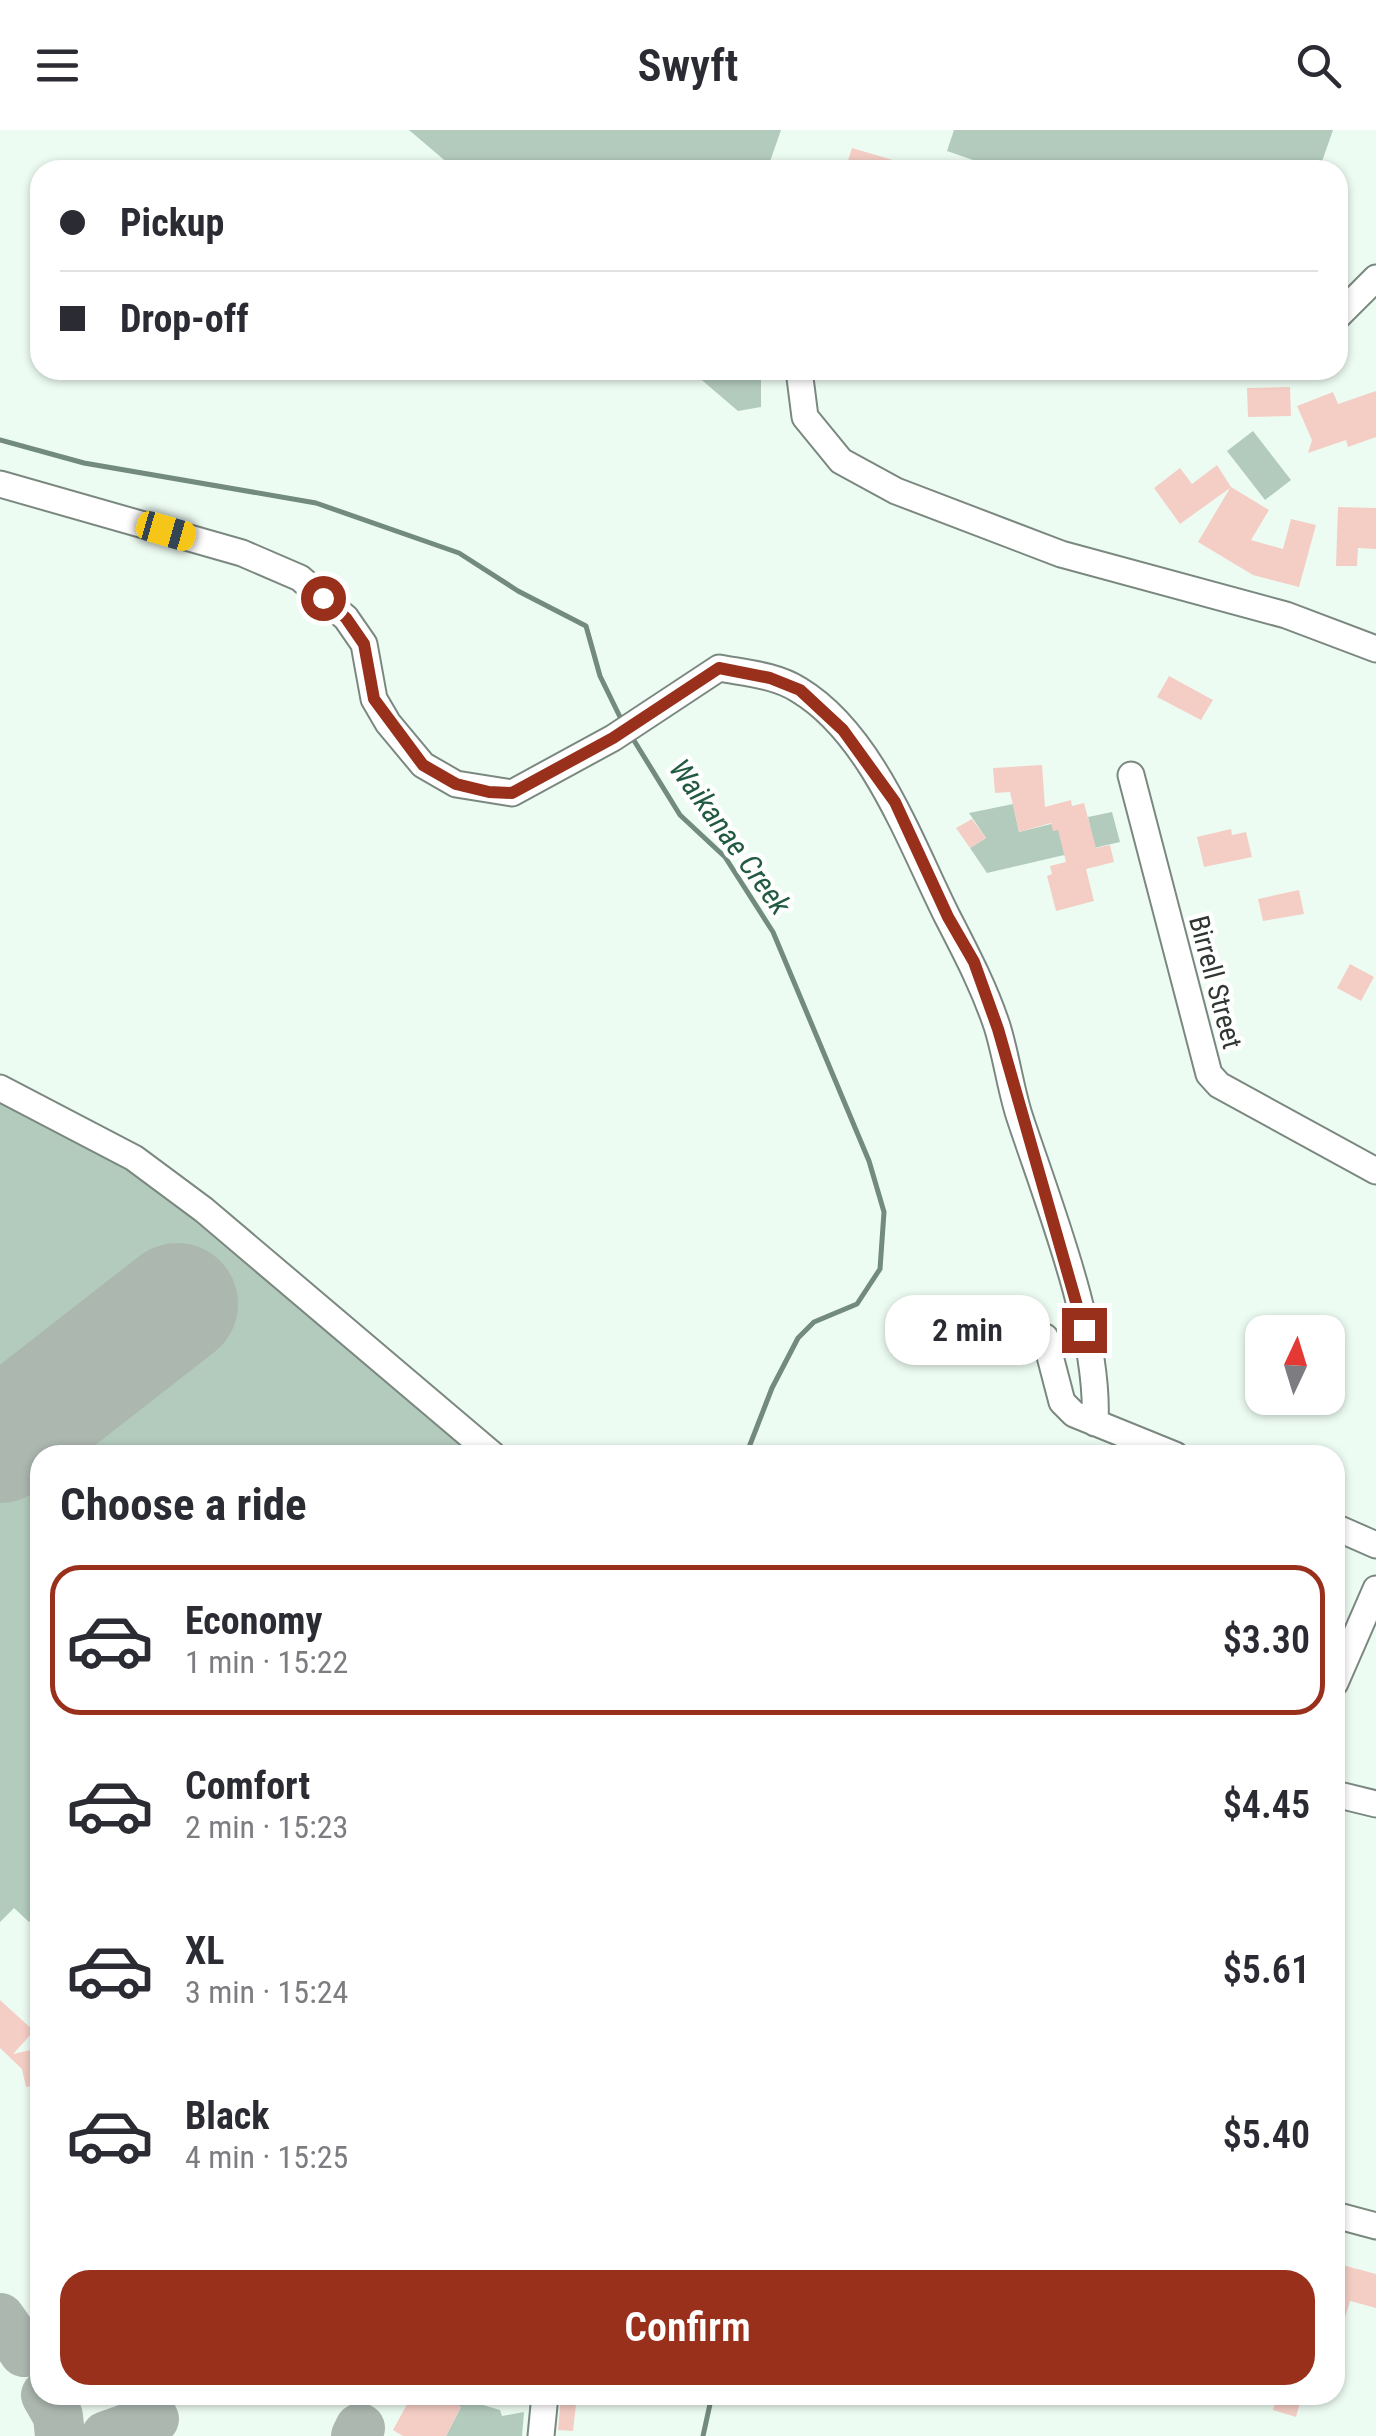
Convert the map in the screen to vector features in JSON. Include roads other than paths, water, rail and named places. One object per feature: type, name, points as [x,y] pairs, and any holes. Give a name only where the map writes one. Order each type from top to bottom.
[{"type":"street","points":[[1348,306],[1376,278]]},
{"type":"street","points":[[800,380],[805,417],[841,462],[896,491],[1061,554],[1286,616],[1369,646]]},
{"type":"street","points":[[0,484],[242,552],[300,578],[346,618],[364,644],[374,699],[388,722],[423,765],[456,784],[512,793],[613,738],[719,668],[770,678],[800,690],[843,730],[895,802],[948,917],[974,962],[998,1029],[1094,1368],[1095,1422]]},
{"type":"street","name":"Birrell Street","points":[[1131,775],[1210,1074],[1219,1084],[1376,1170]]},
{"type":"street","points":[[0,1088],[134,1158],[190,1199],[482,1445]]},
{"type":"street","points":[[1046,1337],[1062,1402],[1074,1414],[1153,1445]]},
{"type":"street","points":[[1345,1531],[1376,1545]]},
{"type":"street","points":[[1345,1660],[1376,1589]]},
{"type":"street","points":[[1345,1796],[1376,1804]]},
{"type":"street","points":[[1345,2218],[1376,2226]]},
{"type":"street","points":[[541,2436],[543,2405]]},
{"type":"waterway","name":"Waikanae Creek","points":[[0,440],[84,463],[316,503],[459,553],[518,591],[586,626],[600,676],[622,721]]},
{"type":"waterway","name":"Waikanae Creek","points":[[630,734],[680,815],[725,857],[773,932],[869,1161],[884,1212],[880,1269],[857,1304],[814,1322],[798,1338],[772,1388],[750,1445]]},
{"type":"waterway","name":"Waikanae Creek","points":[[703,2436],[710,2405]]}]
